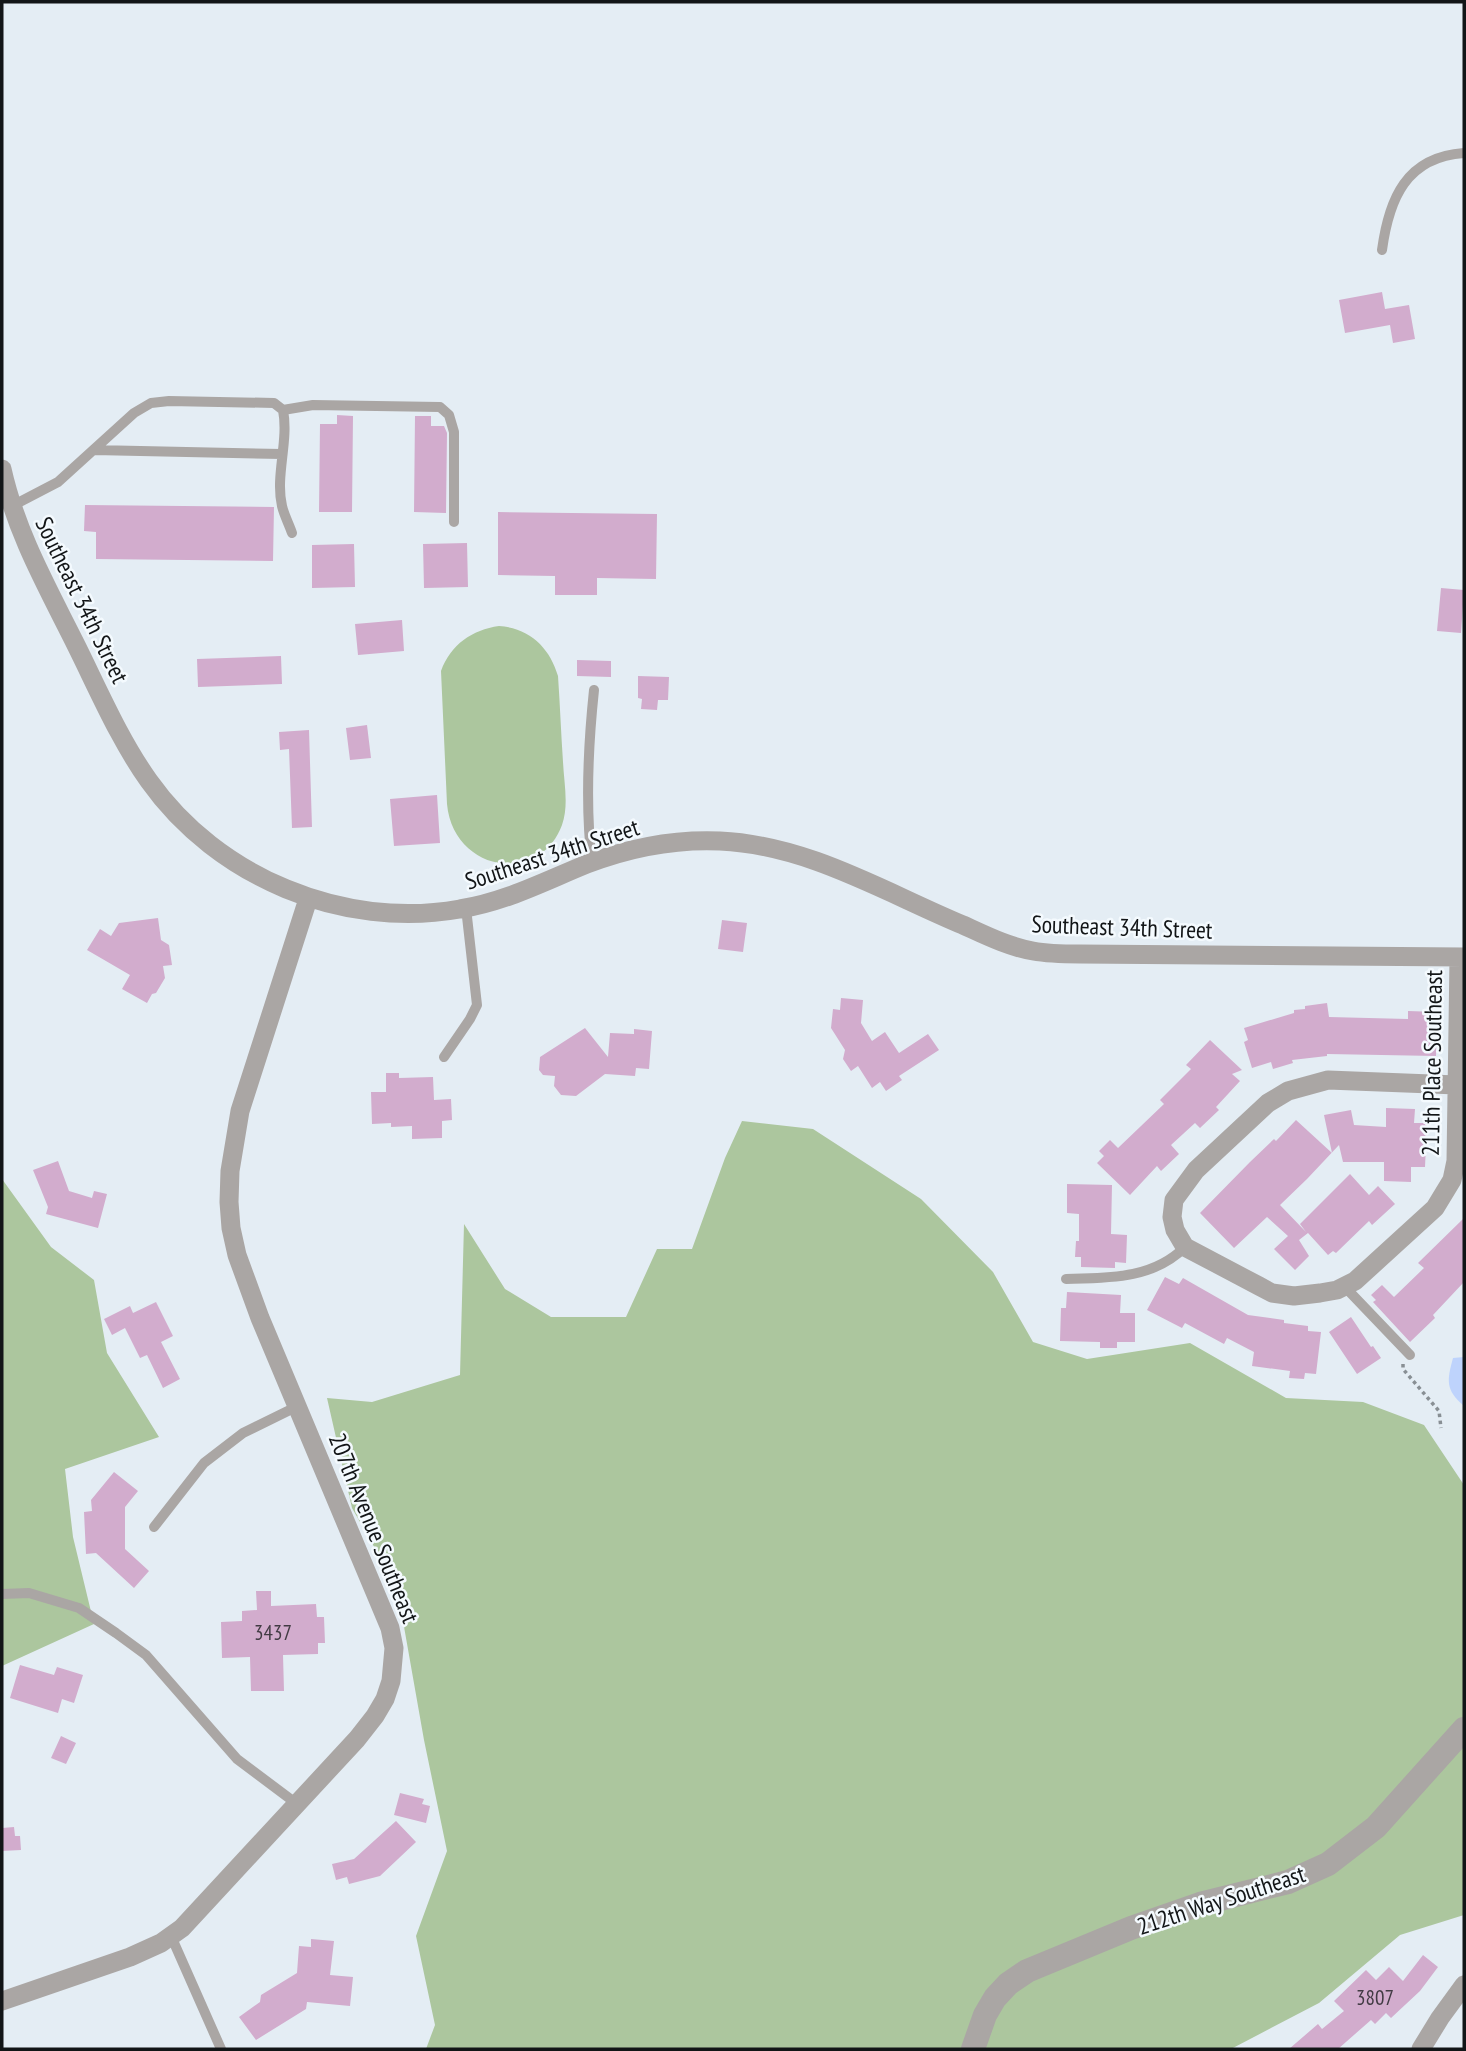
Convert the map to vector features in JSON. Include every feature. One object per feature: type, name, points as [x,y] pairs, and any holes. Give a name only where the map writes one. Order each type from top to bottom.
[{"type":"street","name":"Southeast 34th Street","points":[[2,469],[10,506],[25,544],[127,747],[149,782],[195,832],[232,861],[308,899],[383,913],[423,913],[466,908],[500,900],[620,853],[658,845],[723,841],[763,846],[807,857],[1002,942],[1031,951],[1462,958]]},
{"type":"street","name":"207th Avenue Southeast","points":[[2,2001],[130,1957],[162,1943],[171,1936],[191,1919],[357,1739],[385,1699],[391,1681],[394,1648],[390,1628],[260,1318],[237,1255],[229,1202],[233,1147],[240,1111],[308,899]]},
{"type":"street","name":"211th Place Southeast","points":[[1185,1247],[1272,1293],[1294,1296],[1320,1293],[1355,1281],[1434,1208],[1452,1180],[1456,1161],[1462,958]]},
{"type":"street","points":[[1185,1247],[1175,1230],[1172,1217],[1174,1200],[1196,1170],[1268,1103],[1288,1091],[1328,1080],[1457,1085]]},
{"type":"street","name":"212th Way Southeast","points":[[973,2049],[985,2015],[995,1998],[1008,1984],[1027,1971],[1130,1928],[1200,1904],[1288,1882],[1328,1864],[1376,1827],[1464,1729]]},
{"type":"street","points":[[1421,2049],[1464,1985]]},
{"type":"lane","points":[[1382,250],[1386,220],[1402,186],[1421,164],[1449,154],[1464,153]]},
{"type":"lane","points":[[10,506],[58,482],[134,413],[151,403],[274,403],[283,410],[286,424],[282,454],[281,504],[292,533]]},
{"type":"lane","points":[[283,410],[313,405],[440,407],[449,415],[454,432],[454,522]]},
{"type":"lane","points":[[94,450],[282,454]]},
{"type":"lane","points":[[592,863],[588,827],[589,739],[594,690]]},
{"type":"lane","points":[[444,1057],[477,1005],[466,908]]},
{"type":"lane","points":[[1066,1279],[1123,1278],[1172,1260],[1185,1247]]},
{"type":"lane","points":[[1344,1286],[1409,1354]]},
{"type":"lane","points":[[154,1527],[204,1463],[243,1433],[298,1406]]},
{"type":"lane","points":[[2,1594],[29,1593],[79,1608],[116,1633],[146,1656],[237,1759],[297,1804]]},
{"type":"lane","points":[[171,1936],[221,2049]]},
{"type":"path","points":[[1409,1354],[1402,1364],[1403,1369],[1439,1411],[1441,1428]]},
{"type":"green space","points":[[499,626],[520,631],[537,641],[550,657],[558,676],[566,794],[564,817],[551,845],[535,857],[517,863],[498,863],[480,856],[464,844],[453,827],[447,804],[441,671],[450,653],[464,640],[480,631]]},
{"type":"green space","points":[[742,1121],[813,1129],[921,1199],[993,1272],[1033,1342],[1087,1359],[1190,1343],[1286,1398],[1363,1402],[1424,1425],[1464,1485],[1464,1915],[1400,1935],[1319,2003],[1231,2049],[426,2049],[435,2025],[416,1936],[447,1851],[397,1587],[352,1508],[327,1398],[372,1402],[460,1375],[464,1224],[505,1289],[551,1317],[626,1317],[657,1249],[692,1249],[725,1158]]},
{"type":"green space","points":[[2,1179],[51,1247],[94,1280],[107,1353],[159,1437],[65,1469],[73,1537],[94,1624],[2,1666]]},
{"type":"water","points":[[1464,1357],[1464,1406],[1453,1395],[1449,1379],[1453,1358]]},
{"type":"building","points":[[1382,292],[1385,309],[1409,305],[1415,339],[1393,343],[1390,325],[1345,333],[1339,300]]},
{"type":"building","points":[[337,415],[353,416],[352,512],[319,512],[320,424],[337,424]]},
{"type":"building","points":[[415,416],[431,416],[431,426],[444,426],[447,433],[446,513],[414,512]]},
{"type":"building","points":[[85,505],[274,507],[273,561],[96,559],[96,532],[84,531]]},
{"type":"building","points":[[498,512],[657,514],[656,579],[597,578],[597,595],[555,595],[555,576],[498,575]]},
{"type":"building","points":[[467,543],[468,587],[424,588],[423,544]]},
{"type":"building","points":[[354,544],[355,587],[312,588],[312,545]]},
{"type":"building","points":[[1441,588],[1464,590],[1461,633],[1437,631]]},
{"type":"building","points":[[402,620],[404,651],[358,655],[355,624]]},
{"type":"building","points":[[281,656],[282,684],[198,687],[197,659]]},
{"type":"building","points":[[577,660],[611,661],[611,677],[577,676]]},
{"type":"building","points":[[638,676],[669,677],[668,700],[658,700],[657,710],[641,709]]},
{"type":"building","points":[[367,725],[371,758],[350,760],[346,728]]},
{"type":"building","points":[[309,730],[312,827],[292,828],[289,749],[280,750],[279,732]]},
{"type":"building","points":[[437,795],[440,843],[394,846],[390,799]]},
{"type":"building","points":[[158,918],[161,940],[169,945],[172,965],[163,966],[165,978],[147,1003],[122,989],[130,975],[87,950],[100,929],[111,936],[119,923]]},
{"type":"building","points":[[722,920],[747,923],[743,952],[718,949]]},
{"type":"building","points":[[841,998],[863,1000],[861,1023],[872,1041],[885,1032],[899,1053],[928,1034],[939,1050],[899,1076],[902,1080],[886,1091],[880,1082],[872,1088],[858,1066],[851,1071],[843,1059],[845,1050],[831,1028],[833,1009],[840,1010]]},
{"type":"building","points":[[1327,1003],[1329,1017],[1408,1019],[1408,1011],[1437,1012],[1436,1056],[1327,1054],[1292,1060],[1293,1063],[1273,1069],[1271,1062],[1252,1068],[1244,1042],[1248,1040],[1244,1028],[1294,1013],[1294,1010],[1305,1009],[1305,1006]]},
{"type":"building","points":[[585,1028],[608,1057],[610,1033],[634,1034],[634,1029],[652,1031],[649,1069],[636,1068],[635,1076],[605,1074],[576,1096],[561,1095],[554,1086],[555,1076],[543,1075],[539,1070],[540,1057]]},
{"type":"building","points":[[1210,1040],[1242,1070],[1232,1074],[1240,1081],[1216,1107],[1219,1110],[1200,1128],[1195,1123],[1171,1145],[1179,1154],[1161,1171],[1157,1166],[1130,1195],[1097,1163],[1104,1156],[1099,1151],[1110,1140],[1118,1148],[1164,1104],[1160,1100],[1191,1069],[1186,1065]]},
{"type":"building","points":[[386,1073],[399,1073],[399,1078],[433,1077],[434,1100],[451,1099],[452,1120],[442,1121],[442,1138],[412,1139],[412,1126],[372,1124],[371,1092],[386,1092]]},
{"type":"building","points":[[1386,1108],[1415,1109],[1414,1123],[1427,1123],[1425,1167],[1411,1167],[1411,1182],[1384,1181],[1384,1162],[1343,1162],[1339,1145],[1332,1153],[1324,1115],[1351,1110],[1354,1125],[1386,1127]]},
{"type":"building","points":[[1296,1120],[1332,1153],[1280,1205],[1306,1232],[1300,1224],[1350,1174],[1369,1195],[1378,1186],[1395,1204],[1372,1225],[1369,1221],[1336,1253],[1333,1251],[1328,1255],[1308,1233],[1299,1240],[1309,1256],[1295,1270],[1274,1249],[1288,1236],[1267,1217],[1234,1248],[1200,1213]]},
{"type":"building","points":[[58,1161],[69,1191],[92,1198],[94,1191],[107,1194],[98,1228],[46,1214],[48,1207],[33,1170]]},
{"type":"building","points":[[1067,1184],[1112,1185],[1111,1234],[1127,1235],[1126,1263],[1115,1262],[1115,1268],[1081,1267],[1081,1257],[1075,1257],[1076,1241],[1079,1241],[1079,1214],[1067,1213]]},
{"type":"building","points":[[1464,1218],[1464,1282],[1433,1315],[1435,1318],[1410,1342],[1373,1302],[1376,1300],[1371,1295],[1382,1285],[1394,1297],[1424,1268],[1418,1263]]},
{"type":"building","points":[[1165,1277],[1179,1284],[1183,1278],[1248,1315],[1284,1320],[1284,1323],[1308,1326],[1308,1331],[1321,1332],[1316,1374],[1305,1373],[1304,1379],[1289,1378],[1290,1371],[1252,1366],[1254,1352],[1227,1338],[1224,1344],[1185,1323],[1182,1328],[1147,1310]]},
{"type":"building","points":[[1067,1292],[1121,1295],[1120,1313],[1135,1313],[1135,1342],[1117,1342],[1117,1348],[1100,1348],[1100,1342],[1060,1341],[1061,1308],[1066,1308]]},
{"type":"building","points":[[156,1302],[173,1336],[161,1342],[180,1379],[163,1388],[147,1355],[140,1358],[125,1328],[112,1335],[104,1319],[130,1306],[133,1313]]},
{"type":"building","points":[[1351,1317],[1381,1358],[1357,1374],[1329,1332]]},
{"type":"building","points":[[114,1472],[138,1491],[125,1507],[125,1549],[149,1571],[134,1588],[96,1553],[86,1554],[84,1512],[92,1511],[91,1500]]},
{"type":"building","points":[[256,1591],[271,1591],[271,1606],[316,1604],[317,1617],[324,1617],[325,1643],[318,1643],[318,1654],[283,1655],[284,1691],[251,1691],[250,1657],[222,1658],[221,1622],[242,1621],[242,1611],[257,1610]]},
{"type":"building","points":[[20,1665],[54,1675],[57,1667],[83,1675],[74,1703],[62,1699],[58,1713],[10,1698]]},
{"type":"building","points":[[61,1736],[76,1743],[66,1764],[51,1758]]},
{"type":"building","points":[[400,1793],[424,1799],[422,1804],[430,1806],[426,1823],[394,1815]]},
{"type":"building","points":[[396,1821],[416,1842],[380,1876],[349,1884],[347,1877],[336,1880],[332,1864],[354,1859]]},
{"type":"building","points":[[14,1827],[15,1836],[20,1836],[21,1850],[2,1851],[2,1828]]},
{"type":"building","points":[[311,1939],[334,1941],[330,1975],[353,1977],[350,2006],[307,2002],[306,2009],[256,2040],[239,2017],[260,2002],[261,1995],[297,1973],[299,1946],[311,1947]]},
{"type":"building","points":[[1423,1955],[1438,1967],[1420,1991],[1391,2018],[1386,2013],[1375,2024],[1371,2020],[1338,2049],[1289,2049],[1318,2024],[1322,2029],[1344,2011],[1334,2001],[1366,1970],[1376,1980],[1389,1967],[1403,1981]]}]
